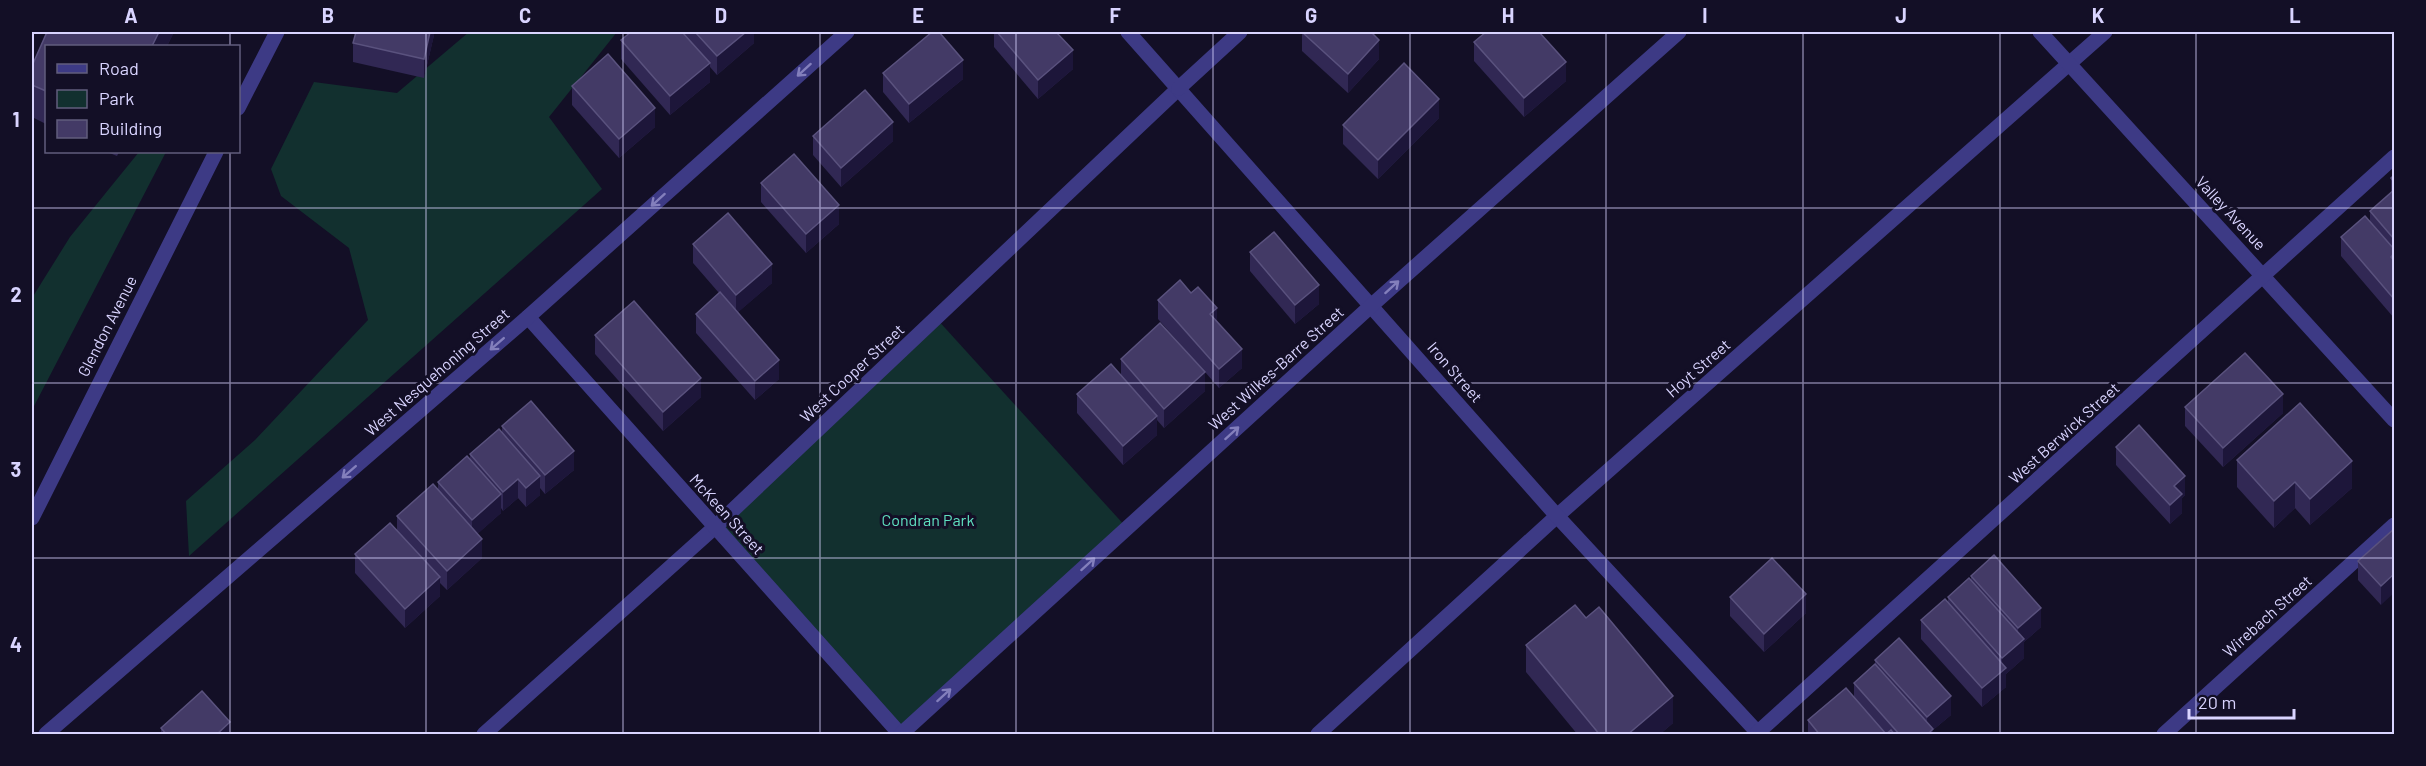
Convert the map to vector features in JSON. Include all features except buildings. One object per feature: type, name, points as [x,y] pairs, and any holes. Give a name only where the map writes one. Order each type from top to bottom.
[{"type":"street","points":[[240,104],[277,32]]},
{"type":"street","name":"West Nesquehoning Street","points":[[46,735],[528,317],[847,32]]},
{"type":"street","name":"Iron Street","points":[[1128,32],[1557,516],[1757,734]]},
{"type":"street","name":"West Cooper Street","points":[[483,735],[715,527],[1240,32]]},
{"type":"street","name":"West Wilkes-Barre Street","points":[[900,735],[1372,305],[1679,32]]},
{"type":"street","name":"Valley Avenue","points":[[2040,32],[2394,420]]},
{"type":"street","name":"Hoyt Street","points":[[1318,735],[1557,516],[2105,32]]},
{"type":"street","name":"Glendon Avenue","points":[[32,518],[215,153]]},
{"type":"street","name":"West Berwick Street","points":[[1757,734],[2394,157]]},
{"type":"street","name":"McKeen Street","points":[[528,317],[900,735]]},
{"type":"street","name":"Wirebach Street","points":[[2164,735],[2394,525]]},
{"type":"green space","points":[[469,32],[617,32],[549,117],[602,189],[189,556],[186,501],[255,440],[368,320],[349,248],[281,196],[271,169],[314,82],[397,93]]},
{"type":"green space","points":[[138,153],[165,153],[32,410],[32,298],[70,237]]},
{"type":"green space","name":"Condran Park","points":[[936,318],[1127,528],[901,734],[715,527]]}]
